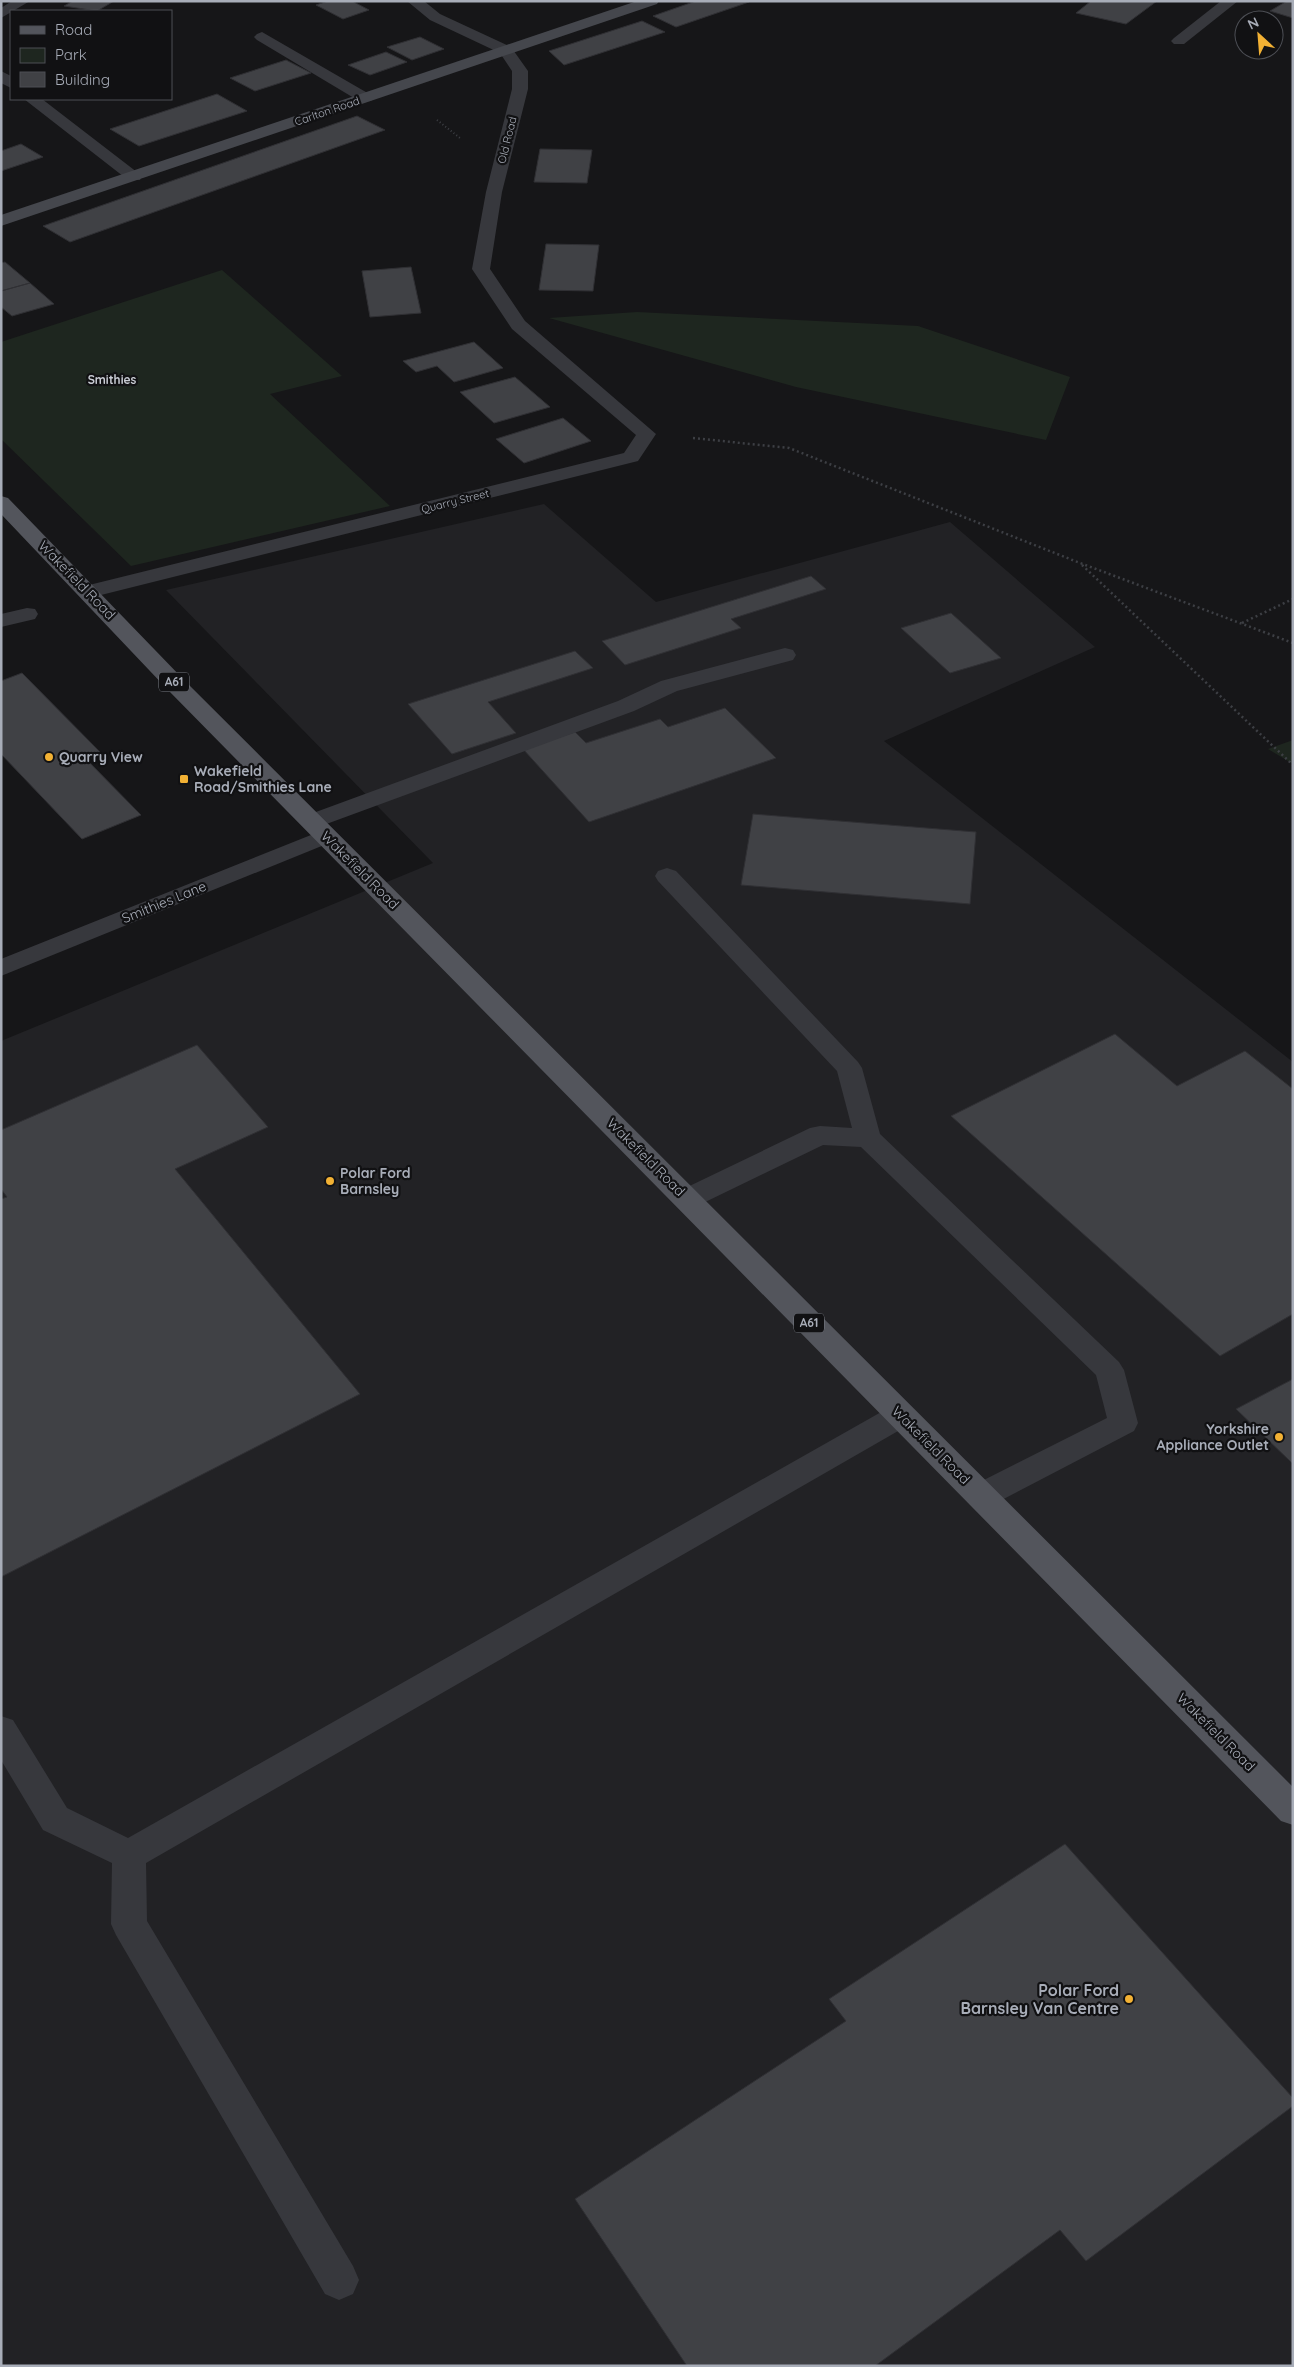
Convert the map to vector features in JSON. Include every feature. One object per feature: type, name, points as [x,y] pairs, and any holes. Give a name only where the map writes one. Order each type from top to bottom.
[{"type":"main road","name":"Carlton Road","points":[[1,221],[652,1]]},
{"type":"main road","name":"Wakefield Road","points":[[1,502],[90,592],[176,685],[1293,1810]]},
{"type":"street","points":[[1,14],[23,1]]},
{"type":"street","points":[[414,1],[435,17],[506,50]]},
{"type":"street","points":[[1179,42],[1231,1]]},
{"type":"street","points":[[262,37],[365,98]]},
{"type":"street","name":"Old Road","points":[[506,50],[520,71],[520,89],[494,192],[481,269],[518,325],[646,434]]},
{"type":"street","points":[[33,100],[134,176]]},
{"type":"street","name":"Quarry Street","points":[[90,592],[632,457],[646,434]]},
{"type":"street","points":[[1,621],[26,614]]},
{"type":"street","name":"Smithies Lane","points":[[1,968],[320,828],[626,706],[669,686],[785,655]]},
{"type":"street","points":[[667,876],[850,1068],[868,1138],[1109,1370],[1123,1423],[981,1496]]},
{"type":"street","points":[[687,1199],[820,1135],[868,1138]]},
{"type":"street","points":[[130,1856],[901,1415]]},
{"type":"street","points":[[1,1730],[55,1819],[130,1856]]},
{"type":"street","points":[[130,1856],[129,1924],[339,2280]]},
{"type":"path","points":[[646,434],[789,448],[1080,562],[1293,642]]},
{"type":"path","points":[[1080,562],[1293,765]]},
{"type":"path","points":[[1242,623],[1293,599]]},
{"type":"shaded area","points":[[544,504],[656,602],[950,522],[1095,647],[884,741],[1293,1062],[1293,2366],[1,2366],[1,1041],[433,863],[166,590]]},
{"type":"green space","points":[[222,270],[342,376],[270,394],[390,506],[131,566],[1,439],[1,342]]},
{"type":"green space","points":[[637,312],[918,326],[1070,377],[1046,440],[796,387],[549,318]]},
{"type":"green space","points":[[1293,740],[1293,764],[1268,749]]},
{"type":"building","points":[[73,1],[114,1],[99,10],[64,6]]},
{"type":"building","points":[[328,1],[352,1],[369,10],[343,19],[316,5]]},
{"type":"building","points":[[696,1],[749,2],[676,27],[653,16]]},
{"type":"building","points":[[1091,1],[1157,1],[1126,24],[1076,13]]},
{"type":"building","points":[[1287,1],[1293,1],[1293,18],[1284,15],[1284,10],[1272,10]]},
{"type":"building","points":[[642,21],[665,32],[564,65],[549,51]]},
{"type":"building","points":[[420,37],[444,49],[412,60],[387,47]]},
{"type":"building","points":[[386,52],[407,62],[370,75],[348,65]]},
{"type":"building","points":[[286,60],[311,73],[255,91],[230,78]]},
{"type":"building","points":[[217,94],[247,111],[139,146],[110,129]]},
{"type":"building","points":[[357,116],[385,130],[70,242],[43,226]]},
{"type":"building","points":[[21,144],[43,157],[1,171],[1,151]]},
{"type":"building","points":[[540,149],[592,150],[587,183],[534,182]]},
{"type":"building","points":[[546,244],[599,245],[593,291],[539,290]]},
{"type":"building","points":[[5,262],[30,283],[1,291],[1,263]]},
{"type":"building","points":[[411,267],[421,313],[370,317],[362,271]]},
{"type":"building","points":[[30,283],[54,304],[12,316],[1,307],[1,291]]},
{"type":"building","points":[[474,342],[503,368],[454,382],[437,366],[416,372],[403,361]]},
{"type":"building","points":[[515,377],[550,407],[494,423],[460,392]]},
{"type":"building","points":[[563,418],[591,441],[524,463],[496,439]]},
{"type":"building","points":[[811,576],[826,589],[731,619],[741,628],[625,665],[602,641]]},
{"type":"building","points":[[951,613],[1001,658],[950,673],[901,628]]},
{"type":"building","points":[[575,651],[593,668],[488,702],[516,733],[452,754],[408,704]]},
{"type":"building","name":"Quarry View","points":[[22,673],[102,754],[87,760],[141,815],[82,839],[1,754],[1,681]]},
{"type":"building","points":[[725,708],[776,758],[589,822],[523,749],[575,732],[586,743],[660,719],[668,727]]},
{"type":"building","points":[[753,814],[976,832],[970,904],[741,885]]},
{"type":"building","points":[[1115,1034],[1177,1086],[1245,1051],[1293,1089],[1293,1314],[1220,1356],[951,1116]]},
{"type":"building","points":[[197,1045],[268,1127],[175,1169],[360,1394],[1,1577],[1,1199],[7,1197],[1,1189],[1,1130]]},
{"type":"building","name":"Yorkshire Appliance Outlet","points":[[1293,1379],[1293,1464],[1236,1409]]},
{"type":"building","points":[[1065,1844],[1293,2098],[1293,2106],[1086,2261],[1060,2230],[875,2366],[687,2366],[575,2199],[846,2021],[829,1999]]},
{"type":"place","name":"Quarry View","points":[[49,757]]},
{"type":"place","name":"Wakefield Road/Smithies Lane","points":[[184,779]]},
{"type":"place","name":"Polar Ford Barnsley","points":[[330,1181]]},
{"type":"place","name":"Yorkshire Appliance Outlet","points":[[1279,1437]]},
{"type":"place","name":"Polar Ford Barnsley Van Centre","points":[[1129,1999]]},
{"type":"district","name":"Smithies","points":[[112,380]]}]
